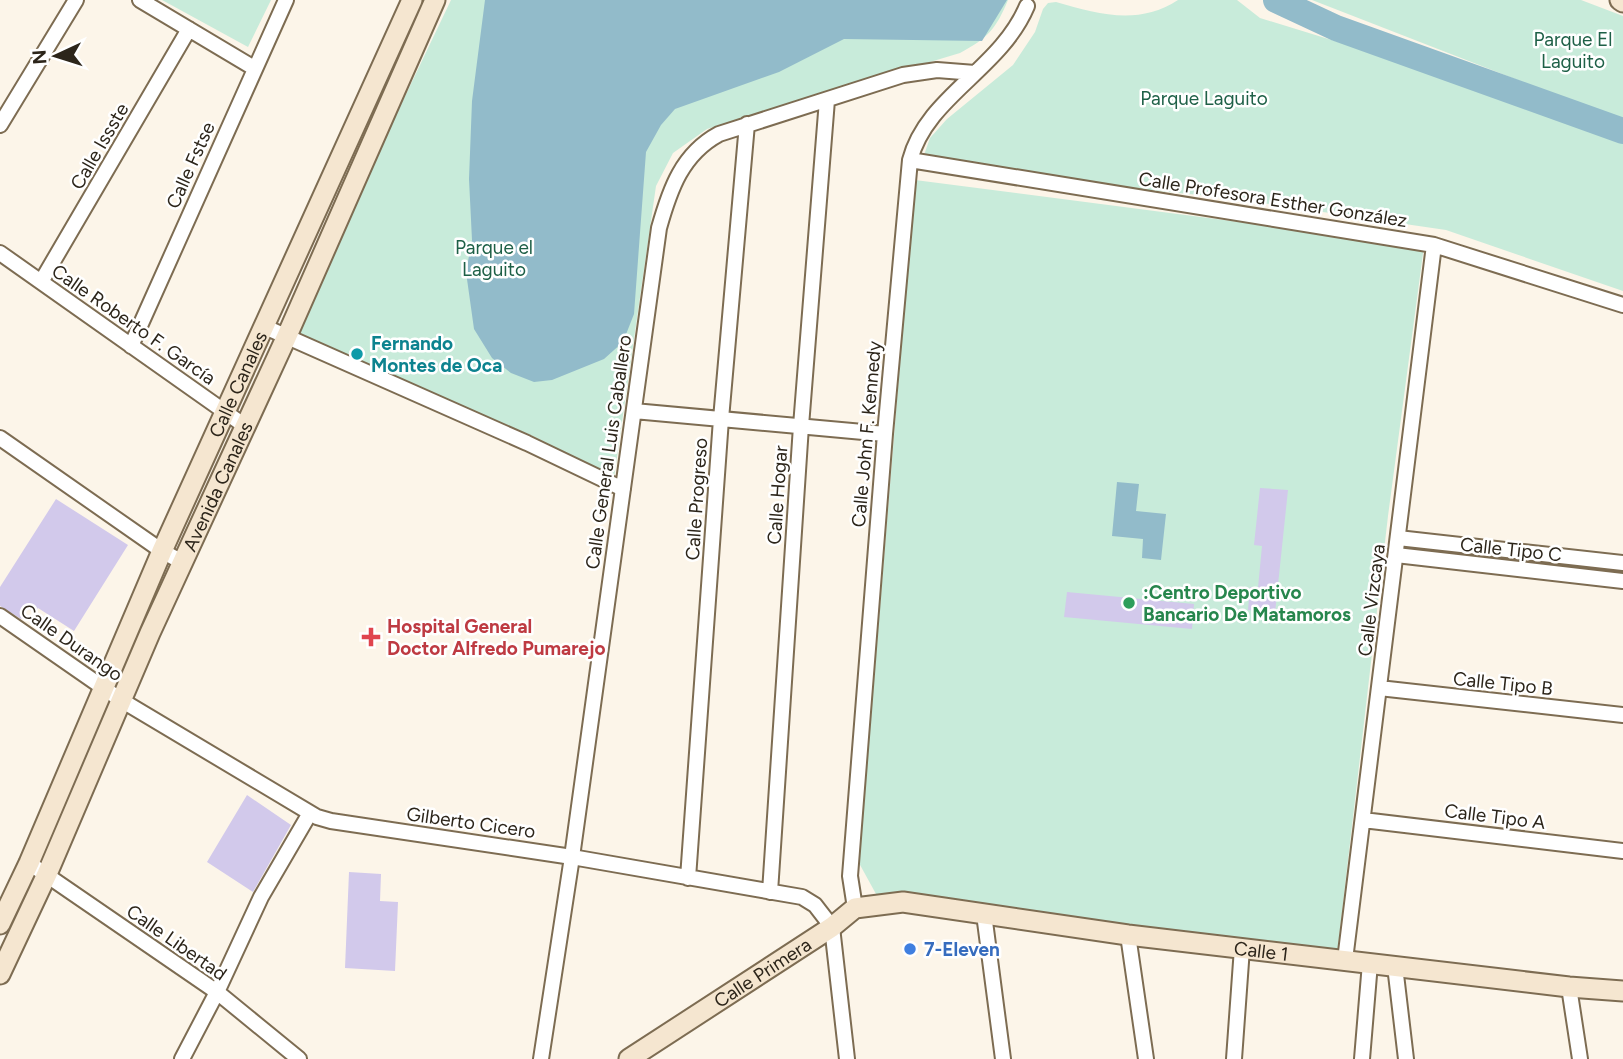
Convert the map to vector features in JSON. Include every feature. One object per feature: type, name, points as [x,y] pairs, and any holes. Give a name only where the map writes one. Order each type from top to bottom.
[{"type":"main road","name":"Calle Canales","points":[[0,924],[29,863],[162,551],[265,327],[408,1]]},
{"type":"main road","name":"Avenida Canales","points":[[0,974],[47,874],[121,700],[286,338],[432,6]]},
{"type":"main road","name":"Calle 1","points":[[855,908],[903,902],[1128,935],[1623,991]]},
{"type":"main road","name":"Calle Primera","points":[[629,1059],[832,927],[855,908]]},
{"type":"street","points":[[0,125],[76,0]]},
{"type":"street","points":[[140,0],[254,68]]},
{"type":"street","name":"Calle Fstse","points":[[131,346],[286,0]]},
{"type":"street","points":[[408,1],[432,6]]},
{"type":"street","name":"Calle John F. Kennedy","points":[[855,908],[850,876],[885,433],[910,160],[927,121],[1002,48],[1020,22],[1027,6]]},
{"type":"street","name":"Calle Issste","points":[[41,282],[189,29]]},
{"type":"street","name":"Calle General Luis Caballero","points":[[541,1059],[572,857],[659,228],[670,189],[679,171],[695,151],[710,139],[747,124],[903,75],[937,70],[975,73]]},
{"type":"street","name":"Calle Hogar","points":[[770,892],[801,426],[827,100]]},
{"type":"street","name":"Calle Progreso","points":[[688,878],[747,124]]},
{"type":"street","name":"Calle Profesora Esther González","points":[[910,160],[1434,244],[1623,305]]},
{"type":"street","name":"Calle Vizcaya","points":[[1345,960],[1434,244]]},
{"type":"street","name":"Calle Roberto F. García","points":[[0,253],[245,426]]},
{"type":"street","points":[[265,327],[527,443],[622,489]]},
{"type":"street","points":[[634,411],[885,433]]},
{"type":"street","points":[[0,438],[162,551],[183,562]]},
{"type":"street","name":"Calle Tipo C","points":[[1398,538],[1623,563]]},
{"type":"street","name":"Calle Tipo C","points":[[1396,555],[1623,581]]},
{"type":"street","name":"Calle Durango","points":[[0,616],[121,700]]},
{"type":"street","name":"Calle Tipo B","points":[[1379,688],[1623,715]]},
{"type":"street","name":"Gilberto Cicero","points":[[121,700],[310,813],[331,821],[572,857],[802,897],[815,905],[832,927]]},
{"type":"street","points":[[182,1059],[261,897],[310,813]]},
{"type":"street","name":"Calle Tipo A","points":[[1363,820],[1623,851]]},
{"type":"street","name":"Calle Libertad","points":[[29,863],[217,992],[299,1059]]},
{"type":"street","points":[[984,915],[1003,1059]]},
{"type":"street","points":[[832,927],[847,1059]]},
{"type":"street","points":[[1128,935],[1146,1059]]},
{"type":"street","points":[[1234,1059],[1242,948]]},
{"type":"street","points":[[1362,1059],[1370,963]]},
{"type":"street","points":[[1395,966],[1406,1059]]},
{"type":"street","points":[[1570,987],[1580,1059]]},
{"type":"green space","points":[[162,0],[271,0],[248,47]]},
{"type":"green space","name":"Parque el Laguito","points":[[451,0],[1008,0],[990,32],[960,53],[707,129],[673,153],[656,186],[614,478],[535,437],[292,333]]},
{"type":"green space","name":"Parque Laguito","points":[[1178,0],[1237,0],[1260,18],[1455,78],[1518,106],[1623,142],[1623,291],[1446,230],[1220,197],[1105,186],[924,155],[930,138],[947,119],[1013,65],[1035,32],[1043,9],[1048,3],[1056,2],[1103,13],[1133,15],[1163,8]]},
{"type":"green space","name":"Parque El Laguito","points":[[1312,0],[1581,0],[1623,16],[1623,121]]},
{"type":"green space","name":":Centro Deportivo Bancario De Matamoros","points":[[915,180],[1424,246],[1388,516],[1337,955],[876,894],[859,863]]},
{"type":"water","points":[[485,0],[1007,0],[982,41],[844,39],[779,72],[675,109],[661,125],[646,152],[634,314],[623,342],[604,359],[552,380],[534,382],[511,373],[492,358],[474,329],[466,272],[472,240],[469,179],[472,101]]},
{"type":"water","points":[[1117,482],[1139,484],[1136,511],[1166,514],[1161,560],[1142,558],[1143,539],[1112,536]]},
{"type":"building","points":[[1260,488],[1288,490],[1275,613],[1248,610],[1250,587],[1258,588],[1262,546],[1254,545]]},
{"type":"building","points":[[56,499],[128,545],[74,631],[38,608],[35,613],[27,608],[21,619],[0,606],[0,587]]},
{"type":"building","points":[[1067,592],[1194,604],[1192,629],[1064,617]]},
{"type":"building","points":[[247,795],[291,825],[253,892],[207,862]]},
{"type":"building","points":[[349,872],[381,874],[380,901],[398,902],[395,971],[345,968]]},
{"type":"waterway","points":[[1276,0],[1336,28],[1623,131]]},
{"type":"place","name":"Fernando Montes de Oca","points":[[357,354]]},
{"type":"place","name":":Centro Deportivo Bancario De Matamoros","points":[[1129,603]]},
{"type":"place","name":"Hospital General Doctor Alfredo Pumarejo","points":[[371,637]]},
{"type":"place","name":"7-Eleven","points":[[910,949]]}]
